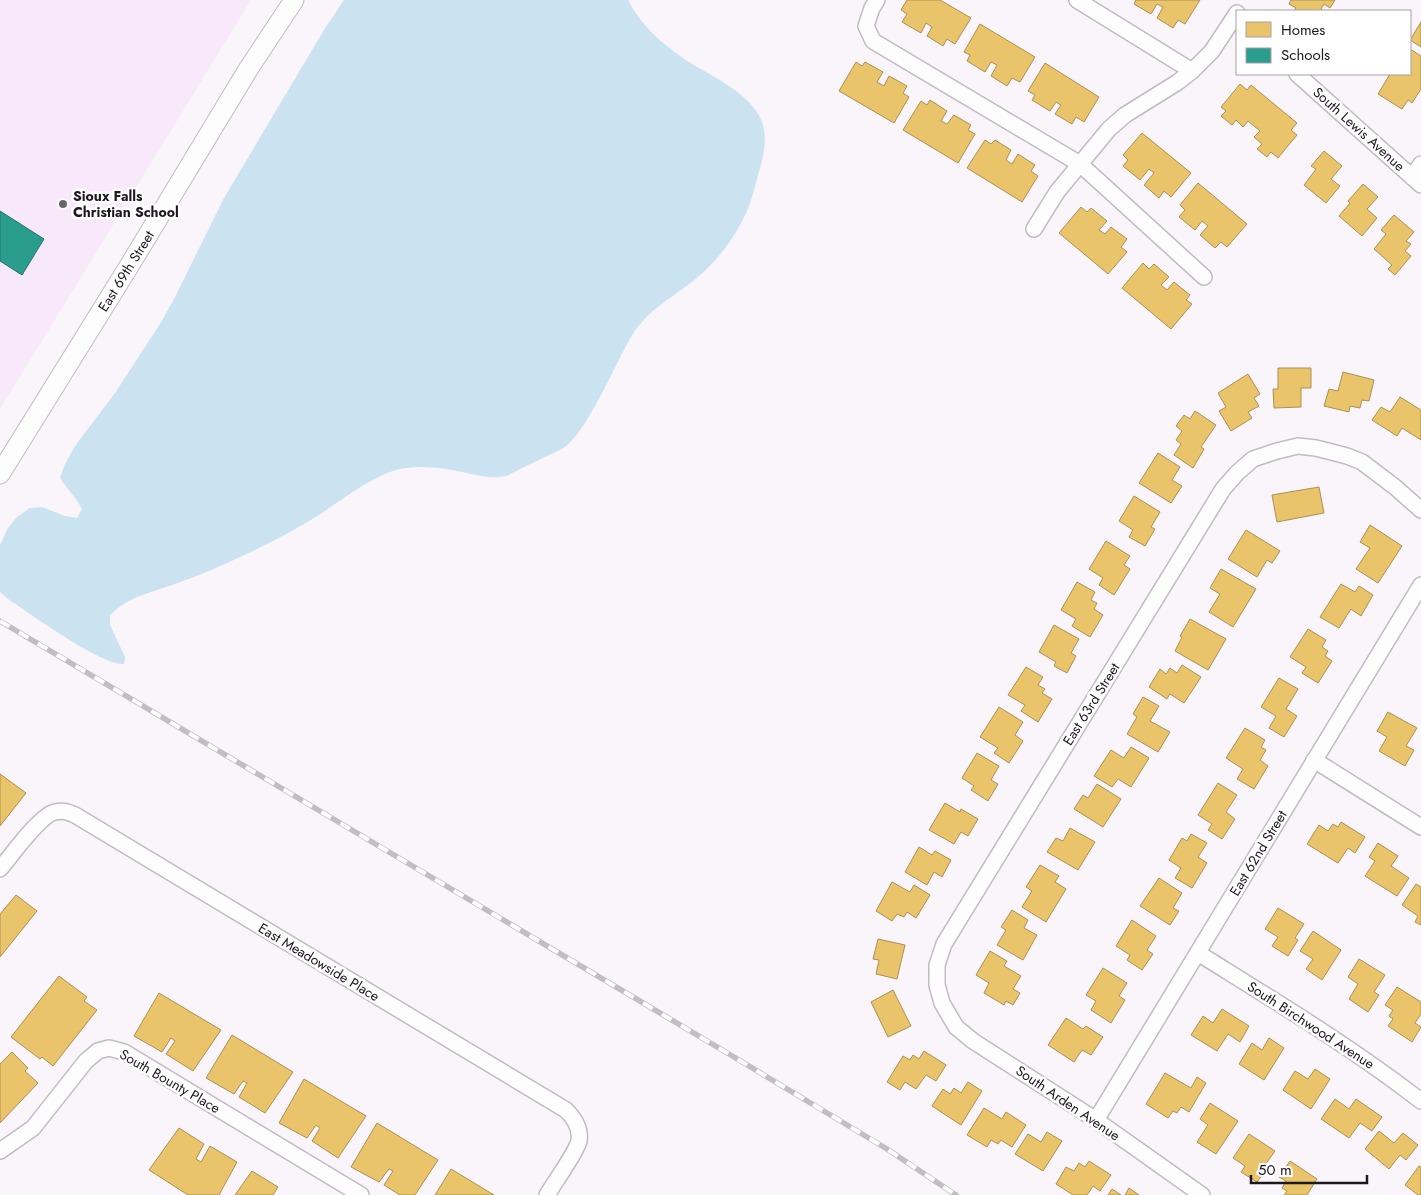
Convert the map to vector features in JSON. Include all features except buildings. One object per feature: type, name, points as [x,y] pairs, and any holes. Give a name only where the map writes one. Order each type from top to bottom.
[{"type":"main road","name":"East 69th Street","points":[[249,68],[280,0]]},
{"type":"main road","name":"East 69th Street","points":[[0,474],[249,68],[294,0]]},
{"type":"street","points":[[877,0],[866,26],[873,41],[1080,164],[1204,277]]},
{"type":"street","points":[[1077,0],[1192,71]]},
{"type":"street","points":[[1034,229],[1057,192],[1109,129],[1125,115],[1178,82],[1192,71],[1212,51],[1236,19]]},
{"type":"street","name":"South Lewis Avenue","points":[[1298,75],[1416,181]]},
{"type":"street","points":[[1416,181],[1421,164]]},
{"type":"street","name":"East 63rd Street","points":[[942,1003],[937,985],[937,965],[944,944],[1223,489],[1237,473],[1253,459],[1277,451],[1298,446],[1316,448],[1362,462],[1421,510]]},
{"type":"street","name":"East 62nd Street","points":[[1096,1120],[1421,585]]},
{"type":"street","points":[[1314,760],[1421,827]]},
{"type":"street","name":"East Meadowside Place","points":[[0,869],[42,820],[53,812],[64,811],[83,820],[566,1110],[573,1117],[579,1141],[547,1195]]},
{"type":"street","name":"South Birchwood Avenue","points":[[1198,952],[1320,1028],[1421,1100]]},
{"type":"street","name":"South Arden Avenue","points":[[942,1003],[956,1027],[973,1040],[1096,1120],[1202,1195]]},
{"type":"street","name":"South Bounty Place","points":[[0,1151],[33,1128],[86,1061],[98,1051],[109,1048],[124,1052],[361,1195]]},
{"type":"shaded area","name":"Sioux Falls Christian School","points":[[0,0],[251,0],[0,409]]},
{"type":"water","points":[[344,0],[628,0],[645,25],[667,46],[739,93],[756,111],[764,128],[765,142],[762,162],[750,202],[745,216],[734,235],[714,261],[699,276],[649,315],[634,332],[590,415],[570,443],[560,450],[506,476],[486,477],[452,470],[422,467],[400,469],[384,474],[355,490],[319,515],[269,543],[210,570],[138,597],[121,606],[110,615],[110,625],[125,657],[124,664],[113,662],[83,648],[0,592],[0,545],[8,528],[17,517],[30,508],[42,507],[65,516],[77,518],[82,509],[60,478],[65,464],[75,446],[115,393],[160,324],[224,198],[324,30]]},
{"type":"railway","points":[[0,621],[729,1054],[887,1149],[956,1195]]},
{"type":"place","name":"Sioux Falls Christian School","points":[[63,204]]}]
